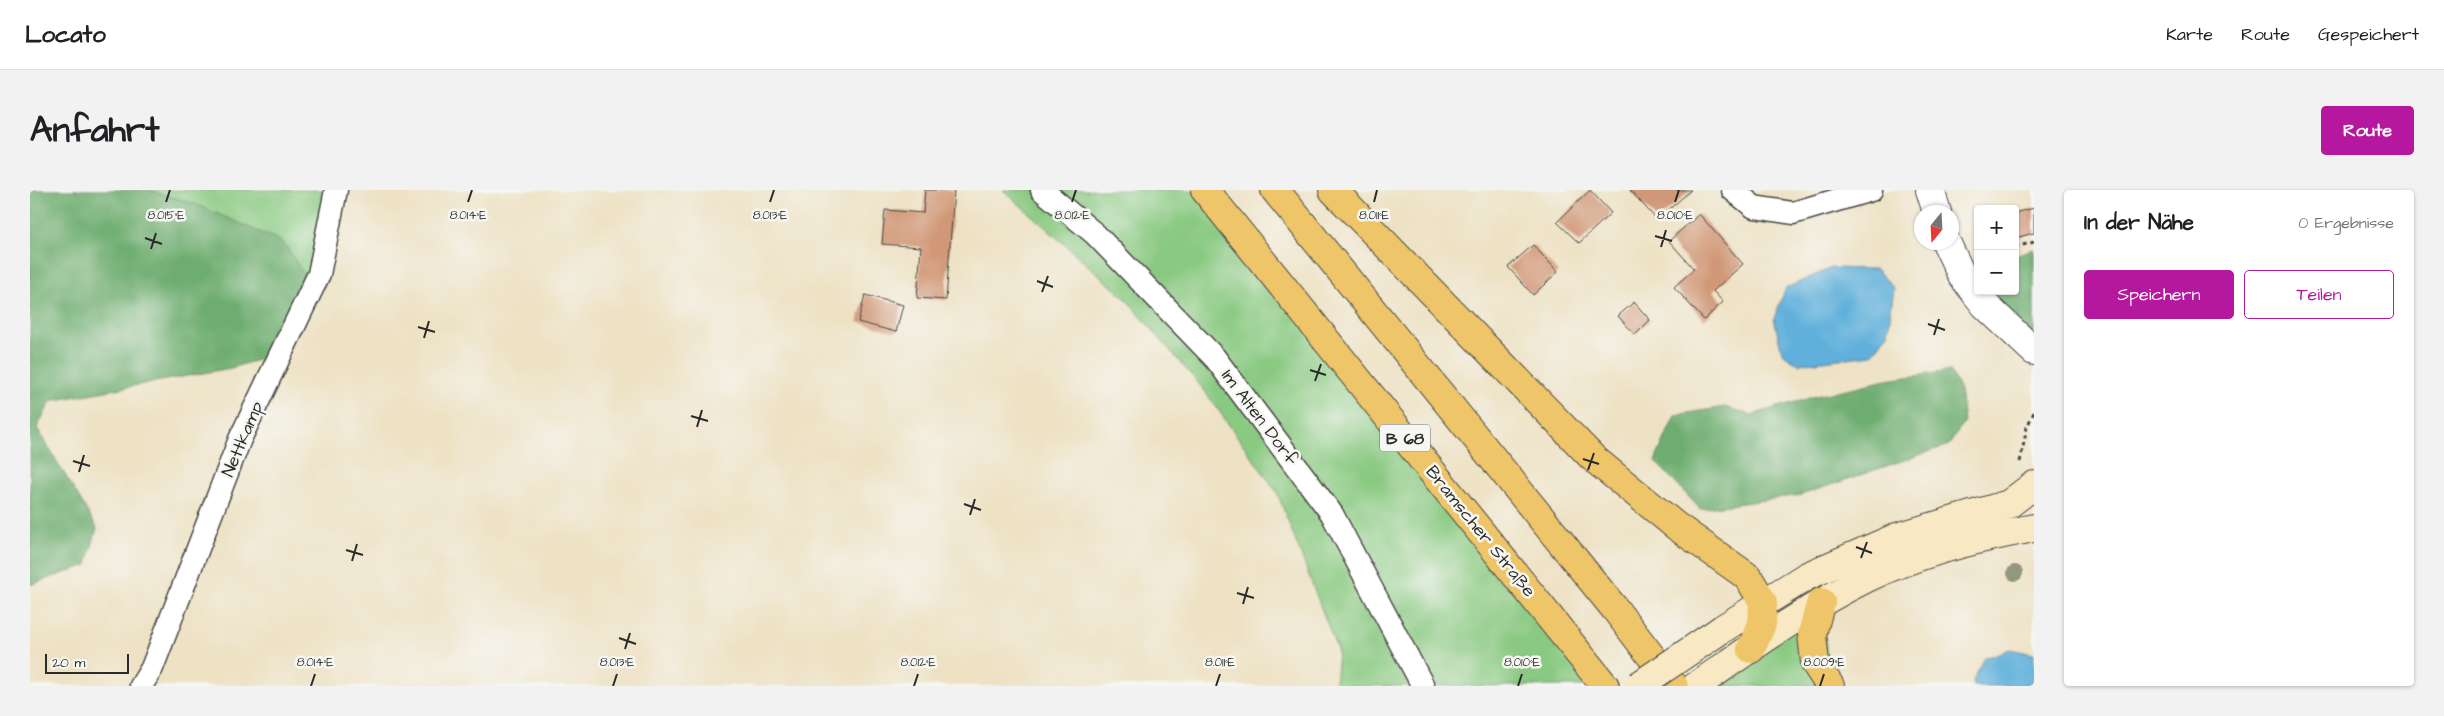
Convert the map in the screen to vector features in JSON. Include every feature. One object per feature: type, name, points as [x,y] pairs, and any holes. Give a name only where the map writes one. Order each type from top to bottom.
[{"type":"highway","name":"Bramscher Straße","points":[[1205,190],[1606,686]]},
{"type":"highway","points":[[1275,190],[1615,609],[1674,686]]},
{"type":"highway","points":[[1333,190],[1593,458],[1676,526],[1748,577],[1764,602],[1762,624],[1744,654]]},
{"type":"highway","points":[[1821,602],[1812,634],[1815,663],[1830,686]]},
{"type":"main road","points":[[1638,686],[1722,629],[1807,576],[1897,537],[2009,504],[2034,485]]},
{"type":"main road","points":[[1696,686],[1821,602],[1868,578],[1907,561],[2000,534],[2034,528]]},
{"type":"street","name":"Nettkamp","points":[[141,686],[152,668],[240,440],[319,274],[336,190]]},
{"type":"street","name":"Im Alten Dorf","points":[[1042,190],[1095,234],[1215,358],[1332,514],[1423,686]]},
{"type":"street","points":[[1733,190],[1754,207],[1793,213],[1871,190]]},
{"type":"street","points":[[1930,190],[1935,205]]},
{"type":"street","points":[[1950,250],[1962,276],[1985,306],[2034,351]]},
{"type":"path","points":[[2019,246],[2034,242]]},
{"type":"green space","points":[[30,190],[147,190],[195,204],[283,242],[313,288],[281,353],[231,368],[51,401],[37,428],[97,528],[87,565],[30,585]]},
{"type":"green space","points":[[147,190],[336,190],[313,288],[195,204]]},
{"type":"green space","points":[[1003,190],[1205,190],[1605,686],[1335,686],[1338,652],[1277,492],[1204,390],[1125,298]]},
{"type":"green space","points":[[2034,249],[2034,351],[1985,305],[1980,295],[2019,295],[2019,254]]},
{"type":"green space","points":[[1974,266],[1974,284],[1966,269]]},
{"type":"green space","points":[[1950,371],[1960,390],[1964,422],[1949,445],[1801,495],[1700,509],[1655,461],[1675,415],[1725,407],[1751,415],[1816,396],[1886,380]]},
{"type":"green space","points":[[1821,602],[1830,686],[1717,686]]},
{"type":"water","points":[[1831,268],[1876,269],[1894,288],[1888,333],[1872,355],[1799,364],[1782,353],[1774,318],[1786,288]]},
{"type":"water","points":[[2010,649],[2034,654],[2034,686],[1973,686],[1973,681],[1984,658]]},
{"type":"building","points":[[925,190],[954,190],[946,300],[917,298],[921,247],[882,244],[885,210],[923,213]]},
{"type":"building","points":[[1590,190],[1611,213],[1579,243],[1557,222]]},
{"type":"building","points":[[1630,190],[1691,190],[1657,220]]},
{"type":"building","points":[[2034,208],[2034,233],[2019,237],[2019,212]]},
{"type":"building","points":[[1699,214],[1743,264],[1713,291],[1723,302],[1704,320],[1674,287],[1694,269],[1669,241]]},
{"type":"building","points":[[1533,245],[1558,272],[1533,295],[1508,267]]},
{"type":"building","points":[[865,295],[903,305],[896,332],[858,322]]},
{"type":"building","points":[[1634,302],[1650,320],[1635,335],[1618,316]]}]
